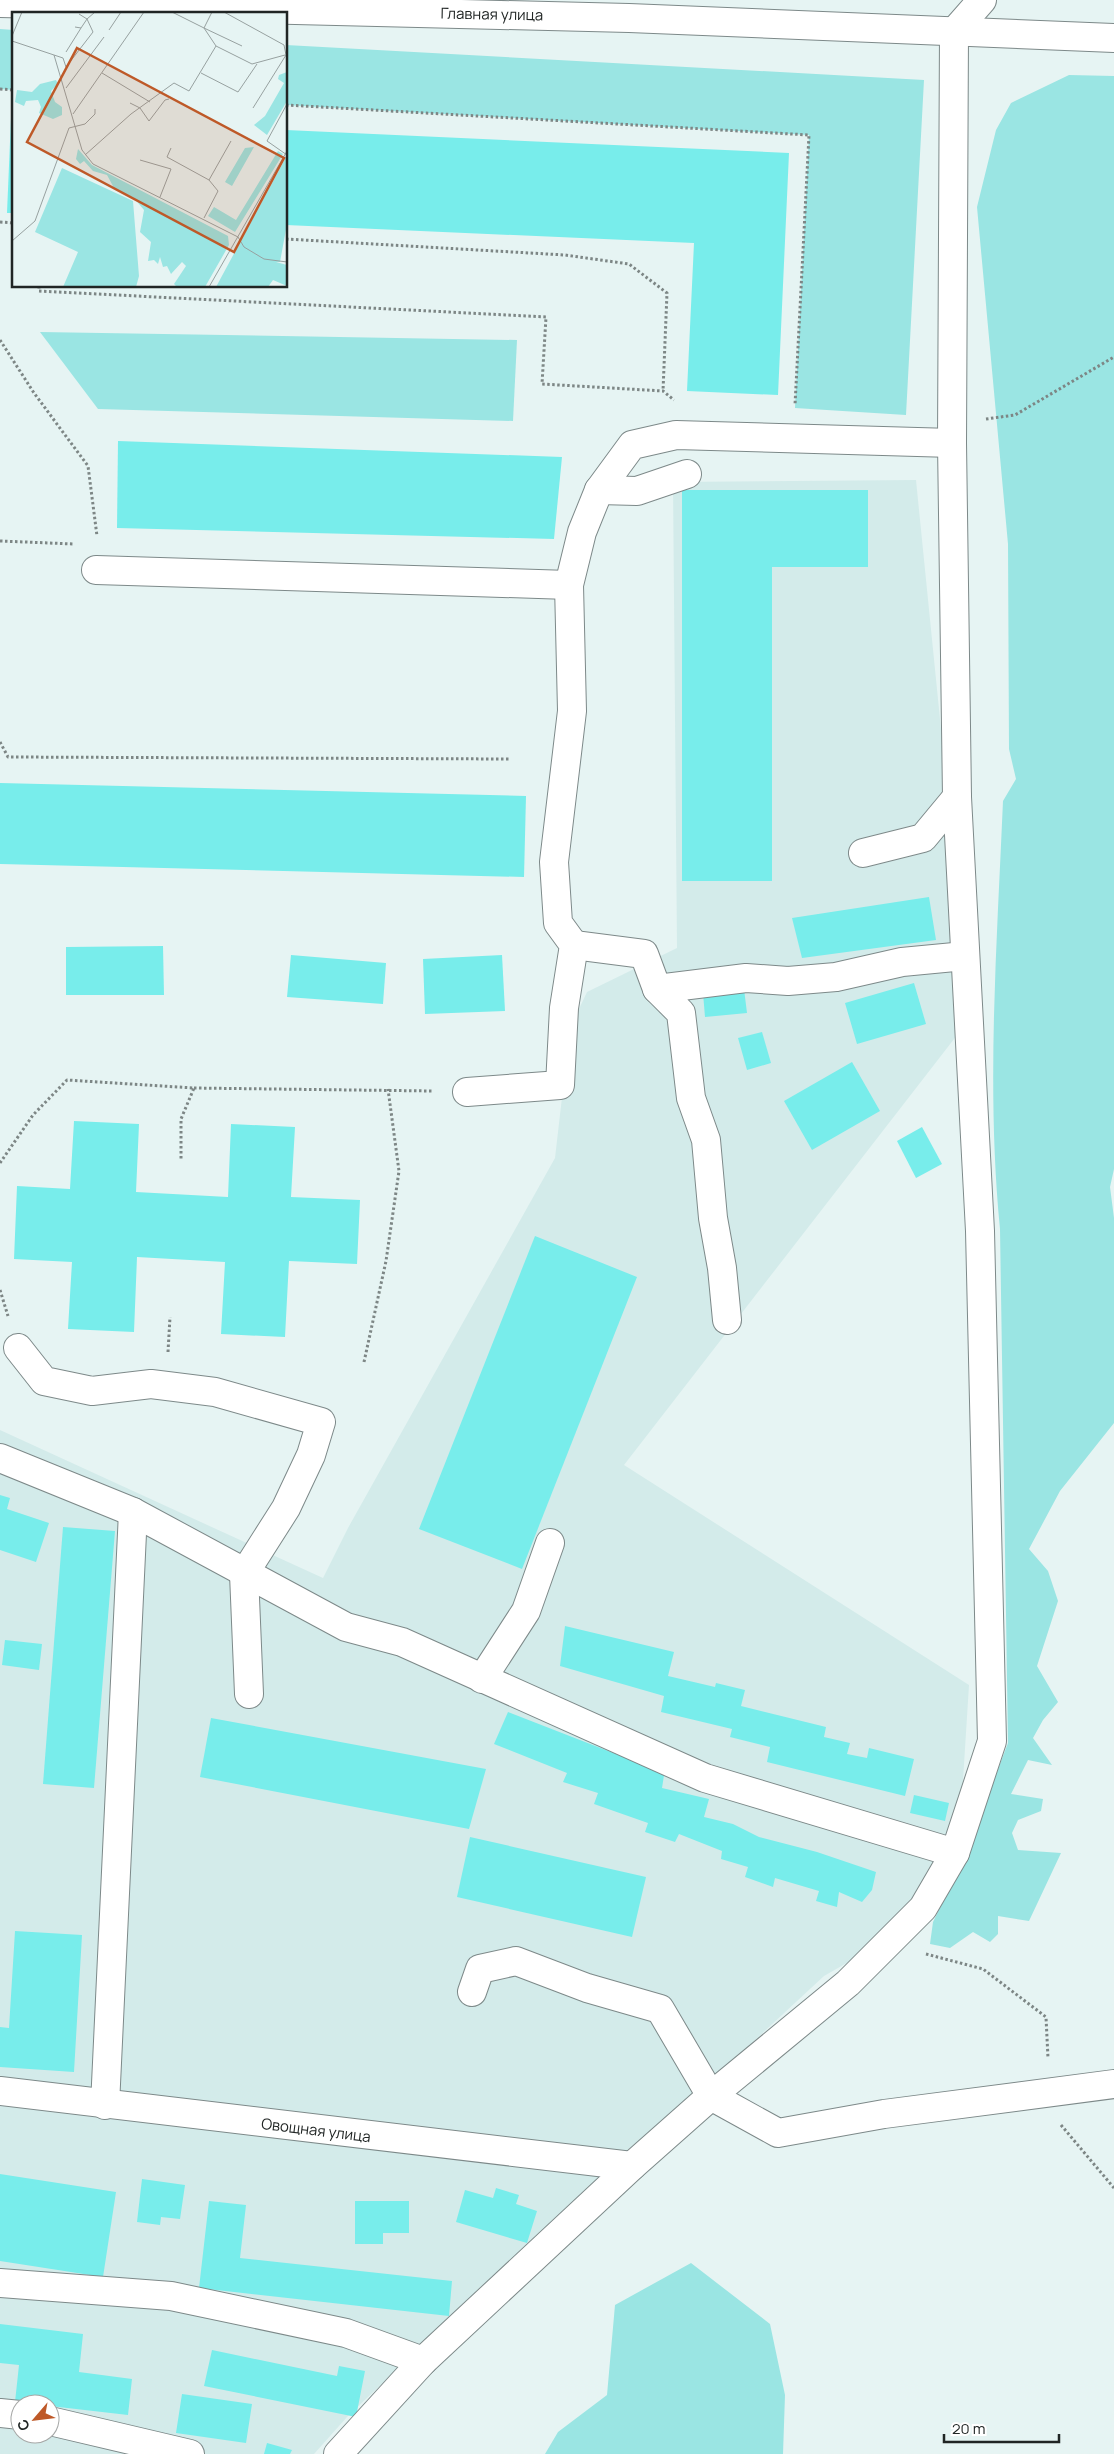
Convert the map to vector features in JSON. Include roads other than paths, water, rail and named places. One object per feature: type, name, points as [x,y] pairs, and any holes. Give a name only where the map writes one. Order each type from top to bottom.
[{"type":"street","points":[[338,2454],[423,2360],[632,2166],[711,2096],[848,1983],[923,1908],[954,1853],[992,1741],[980,1231],[957,797],[952,433],[954,32],[982,0]]},
{"type":"street","name":"Главная улица","points":[[0,2],[629,18],[1114,38]]},
{"type":"street","points":[[467,1092],[560,1085],[564,1008],[574,945],[558,923],[554,862],[572,711],[569,586],[582,532],[599,490],[632,445],[676,435],[952,433]]},
{"type":"street","points":[[599,490],[637,491],[687,474]]},
{"type":"street","points":[[97,557],[569,586]]},
{"type":"street","points":[[863,853],[923,838],[957,797]]},
{"type":"street","points":[[574,945],[644,954],[657,989],[680,1013],[691,1098],[706,1140],[713,1218],[722,1268],[727,1320]]},
{"type":"street","points":[[657,989],[746,978],[788,981],[836,977],[902,962],[965,956]]},
{"type":"street","points":[[18,1348],[44,1382],[92,1391],[151,1384],[215,1392],[321,1422],[311,1455],[286,1508],[244,1574],[249,1694]]},
{"type":"street","points":[[0,1458],[133,1512],[244,1574],[346,1627],[402,1642],[705,1778],[954,1853]]},
{"type":"street","points":[[105,2105],[133,1512]]},
{"type":"street","points":[[482,1679],[526,1611],[550,1543]]},
{"type":"street","points":[[472,1992],[480,1969],[516,1961],[587,1988],[660,2008],[711,2096],[778,2133],[884,2114],[1114,2084]]},
{"type":"street","name":"Овощная улица","points":[[0,2091],[105,2105],[632,2166]]},
{"type":"street","points":[[0,2283],[171,2296],[346,2333],[423,2360]]},
{"type":"street","points":[[60,2423],[190,2454]]}]
